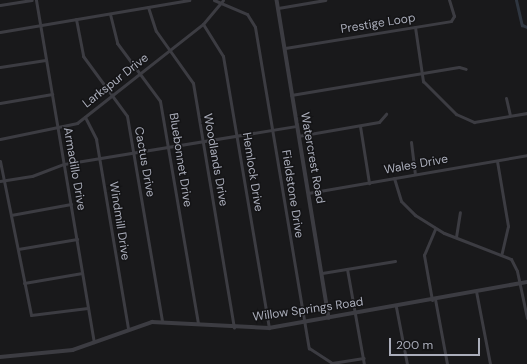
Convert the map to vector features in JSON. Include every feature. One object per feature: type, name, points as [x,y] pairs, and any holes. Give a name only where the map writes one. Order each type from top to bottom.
[{"type":"street","points":[[0,5],[32,0]]},
{"type":"street","name":"Armadillo Drive","points":[[36,0],[94,342]]},
{"type":"street","points":[[0,32],[188,0]]},
{"type":"street","name":"Fieldstone Drive","points":[[214,0],[222,1],[247,14],[254,23],[307,344],[315,354],[335,363],[364,358]]},
{"type":"street","name":"Watercrest Road","points":[[277,0],[291,95],[329,318]]},
{"type":"street","points":[[278,8],[325,0]]},
{"type":"street","name":"Prestige Loop","points":[[285,48],[451,21],[454,16],[449,0]]},
{"type":"street","name":"Larkspur Drive","points":[[0,139],[58,130],[85,117],[203,24],[222,1]]},
{"type":"street","name":"Woodlands Drive","points":[[148,7],[156,31],[193,82],[234,328]]},
{"type":"street","name":"Bluebonnet Drive","points":[[110,14],[117,42],[160,101],[198,324]]},
{"type":"street","name":"Cactus Drive","points":[[76,19],[83,56],[126,114],[162,321]]},
{"type":"street","name":"Hemlock Drive","points":[[203,24],[223,56],[269,328]]},
{"type":"street","points":[[415,27],[421,74],[434,96],[465,120],[482,121],[527,112]]},
{"type":"street","points":[[0,68],[45,60]]},
{"type":"street","points":[[291,95],[421,74],[466,69]]},
{"type":"street","points":[[0,103],[52,94]]},
{"type":"street","points":[[506,98],[510,116]]},
{"type":"street","points":[[298,136],[360,126],[384,120],[386,114]]},
{"type":"street","name":"Windmill Drive","points":[[85,117],[94,130],[128,329]]},
{"type":"street","points":[[2,181],[64,164],[100,160],[297,126]]},
{"type":"street","points":[[360,126],[369,183]]},
{"type":"street","points":[[410,142],[415,174]]},
{"type":"street","name":"Wales Drive","points":[[308,193],[527,155]]},
{"type":"street","points":[[497,160],[508,226],[502,253]]},
{"type":"street","points":[[0,161],[2,181],[11,215],[32,316],[88,308]]},
{"type":"street","points":[[394,178],[407,210],[435,229],[502,253],[514,263],[520,283],[527,318]]},
{"type":"street","points":[[11,215],[71,204]]},
{"type":"street","points":[[456,237],[460,212]]},
{"type":"street","points":[[435,229],[424,255],[447,364]]},
{"type":"street","points":[[18,249],[77,239]]},
{"type":"street","points":[[322,273],[395,261]]},
{"type":"street","points":[[347,268],[364,364]]},
{"type":"street","points":[[24,283],[82,273]]},
{"type":"street","name":"Willow Springs Road","points":[[0,357],[19,352],[61,353],[128,329],[162,321],[234,328],[269,328],[396,307],[527,282]]},
{"type":"street","points":[[476,291],[490,364]]},
{"type":"street","points":[[396,307],[407,364]]},
{"type":"waterway","points":[[516,0],[522,25],[527,27]]}]
